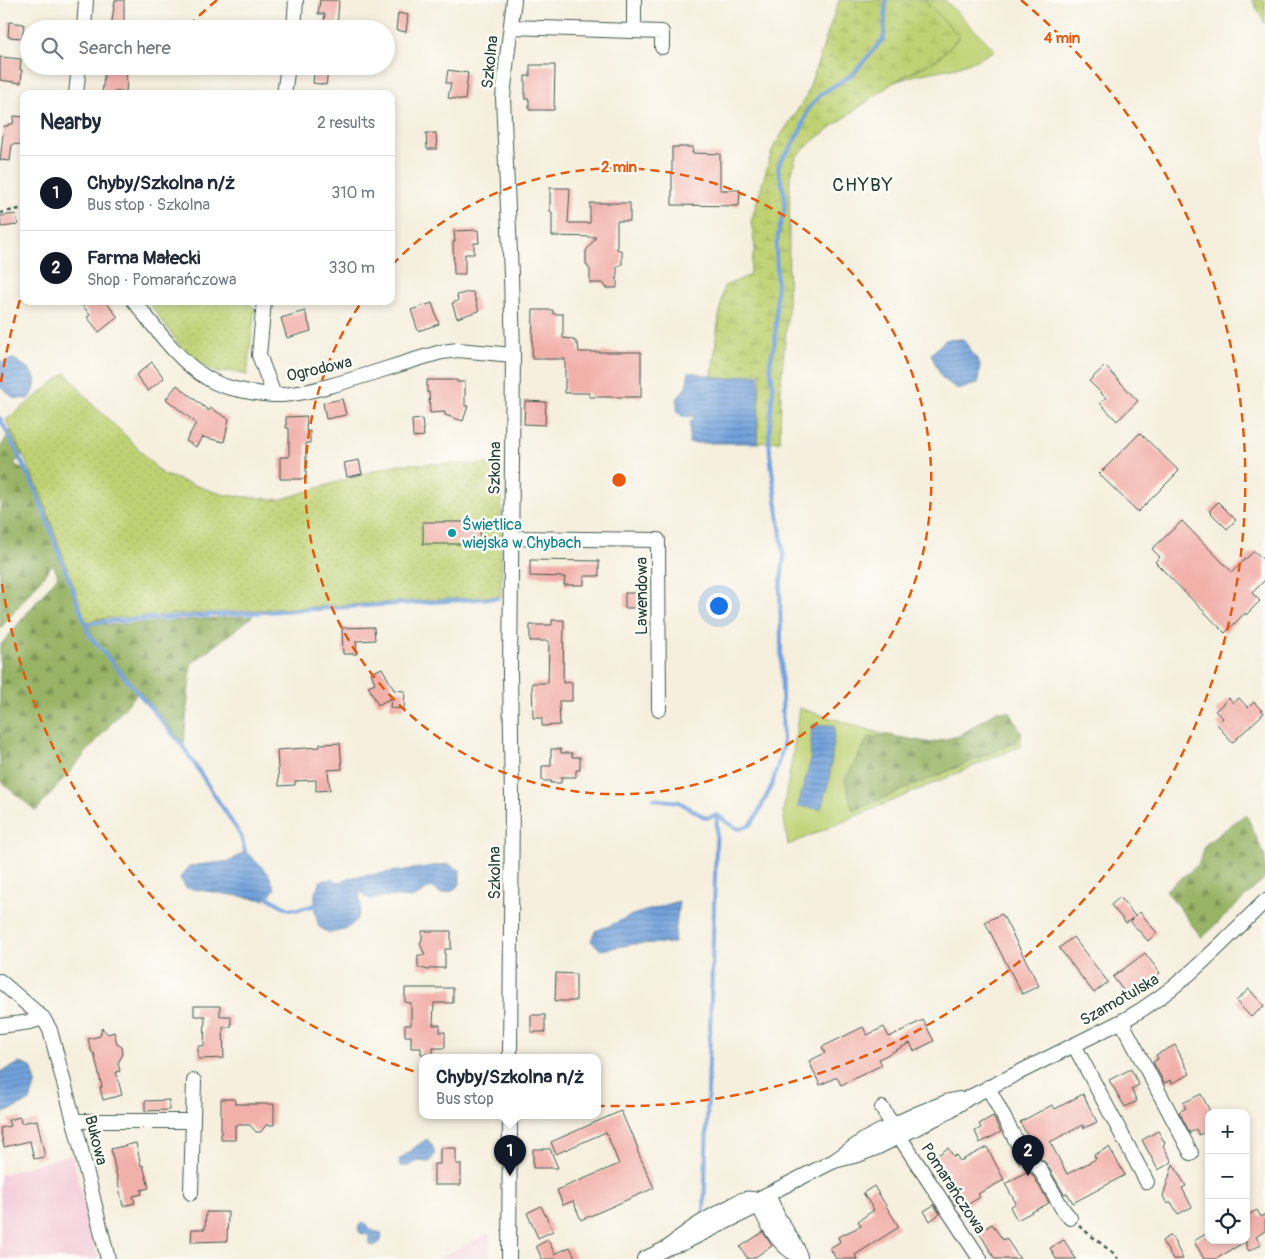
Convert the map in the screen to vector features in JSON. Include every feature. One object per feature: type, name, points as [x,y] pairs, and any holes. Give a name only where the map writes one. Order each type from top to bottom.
[{"type":"street","points":[[85,20],[86,0]]},
{"type":"street","points":[[295,20],[296,0]]},
{"type":"street","name":"Szkolna","points":[[510,1054],[512,810],[510,673],[513,355],[503,98],[514,0]]},
{"type":"street","points":[[634,0],[634,30]]},
{"type":"street","points":[[511,27],[662,32],[662,47]]},
{"type":"street","points":[[76,90],[78,75]]},
{"type":"street","points":[[285,90],[287,75]]},
{"type":"street","name":"Ogrodowa","points":[[137,305],[177,354],[187,363],[207,378],[227,387],[247,392],[274,395],[312,390],[349,381],[442,352],[458,350],[513,355]]},
{"type":"street","points":[[264,305],[259,355],[274,395]]},
{"type":"street","name":"Lawendowa","points":[[511,538],[658,540],[659,709]]},
{"type":"street","name":"Szamotulska","points":[[644,1259],[669,1247],[681,1236],[742,1199],[762,1197],[834,1160],[867,1151],[896,1130],[944,1114],[970,1096],[1122,1021],[1154,1003],[1187,977],[1265,901]]},
{"type":"street","points":[[0,981],[47,1024]]},
{"type":"street","points":[[1122,1021],[1190,1154]]},
{"type":"street","points":[[0,1026],[30,1022],[47,1024]]},
{"type":"street","name":"Bukowa","points":[[47,1024],[74,1121],[108,1259]]},
{"type":"street","points":[[1074,1045],[1147,1182]]},
{"type":"street","points":[[191,1193],[194,1081]]},
{"type":"street","points":[[988,1087],[1025,1158],[1039,1168],[1062,1208],[1070,1218]]},
{"type":"street","name":"Pomarańczowa","points":[[882,1108],[980,1259]]},
{"type":"street","points":[[509,1259],[510,1119]]},
{"type":"street","points":[[74,1121],[193,1121]]},
{"type":"street","points":[[762,1197],[763,1217],[772,1232],[792,1253],[801,1258]]},
{"type":"path","points":[[0,212],[20,209]]},
{"type":"path","points":[[1070,1218],[1114,1253],[1118,1259]]},
{"type":"shaded area","points":[[72,1154],[98,1259],[0,1259],[0,1175]]},
{"type":"shaded area","points":[[490,1233],[490,1259],[436,1259]]},
{"type":"green space","points":[[839,0],[924,0],[960,37],[937,59],[894,82],[814,140],[796,157],[790,179],[788,310],[781,382],[780,441],[757,443],[761,372],[727,379],[712,376],[724,286],[749,276],[755,247],[751,222],[770,157],[774,146],[806,97]]},
{"type":"green space","points":[[924,0],[945,0],[995,50],[979,59],[953,68],[916,75],[894,82],[937,59],[960,37]]},
{"type":"green space","points":[[1252,0],[1265,0],[1265,23]]},
{"type":"green space","points":[[150,305],[250,305],[255,308],[247,375],[229,371],[218,373],[184,351]]},
{"type":"green space","points":[[66,373],[93,405],[162,474],[226,495],[279,500],[396,464],[502,464],[501,596],[86,621],[40,491],[6,420]]},
{"type":"green space","points":[[18,418],[25,451],[14,464],[84,505],[97,596],[106,625],[253,616],[191,664],[184,744],[139,691],[36,811],[0,781],[0,646],[58,576],[53,564],[0,629],[0,448]]},
{"type":"green space","points":[[799,708],[882,734],[931,743],[959,736],[997,711],[1010,712],[1021,733],[1021,746],[788,845],[783,812]]},
{"type":"green space","points":[[997,711],[1010,712],[1021,733],[1015,743],[853,811],[845,780],[868,738],[885,735],[931,743],[959,736]]},
{"type":"green space","points":[[1246,814],[1265,857],[1265,878],[1202,938],[1166,890],[1198,865],[1206,844]]},
{"type":"water","points":[[963,339],[980,364],[978,383],[959,390],[942,378],[931,354],[945,340]]},
{"type":"water","points":[[14,359],[29,369],[36,379],[34,391],[28,399],[14,398],[0,387],[0,362]]},
{"type":"water","points":[[689,372],[727,379],[744,375],[759,375],[757,443],[689,443],[690,421],[694,419],[694,416],[682,416],[677,412],[677,399],[686,387]]},
{"type":"water","points":[[812,725],[835,725],[830,777],[821,809],[798,806],[810,763]]},
{"type":"water","points":[[245,851],[268,873],[275,889],[265,900],[186,888],[180,878],[189,866],[231,861]]},
{"type":"water","points":[[448,864],[460,870],[460,884],[452,891],[442,894],[431,887],[413,898],[387,896],[372,899],[366,897],[361,891],[360,911],[352,924],[339,931],[329,933],[319,927],[315,912],[315,893],[320,881],[332,879],[339,883],[348,878]]},
{"type":"water","points":[[679,901],[674,943],[634,944],[601,950],[591,941],[595,931],[632,915]]},
{"type":"water","points":[[20,1063],[31,1067],[36,1082],[30,1101],[0,1115],[0,1072]]},
{"type":"water","points":[[427,1139],[432,1145],[435,1154],[430,1162],[419,1161],[408,1166],[400,1166],[399,1160]]},
{"type":"water","points":[[363,1223],[371,1230],[381,1233],[382,1238],[379,1243],[373,1246],[369,1244],[369,1235],[360,1233],[359,1225]]},
{"type":"building","points":[[115,0],[124,0],[124,20],[112,20]]},
{"type":"building","points":[[320,0],[339,0],[338,20],[324,20],[325,14],[318,14]]},
{"type":"building","points":[[398,13],[408,15],[406,32],[396,30]]},
{"type":"building","points":[[9,22],[20,23],[20,38],[8,37]]},
{"type":"building","points":[[0,57],[20,59],[21,83],[0,80]]},
{"type":"building","points":[[530,65],[555,65],[554,110],[529,110],[529,99],[525,99],[525,76],[530,76]]},
{"type":"building","points":[[448,70],[468,73],[465,100],[448,98],[451,83],[446,83]]},
{"type":"building","points":[[104,75],[126,75],[126,90],[102,90]]},
{"type":"building","points":[[314,75],[328,75],[326,85],[313,83]]},
{"type":"building","points":[[14,116],[20,117],[20,145],[12,144],[10,161],[0,160],[4,126],[13,124]]},
{"type":"building","points":[[426,133],[436,133],[437,149],[427,149]]},
{"type":"building","points":[[672,147],[693,147],[692,153],[720,154],[720,190],[740,190],[739,206],[672,205]]},
{"type":"building","points":[[550,188],[570,188],[568,223],[590,223],[590,203],[630,203],[630,221],[617,221],[617,249],[622,251],[622,264],[617,267],[617,288],[607,288],[603,283],[590,283],[590,270],[586,264],[586,251],[596,237],[552,236]]},
{"type":"building","points":[[16,214],[18,225],[1,227],[0,216]]},
{"type":"building","points":[[478,230],[479,243],[474,243],[474,254],[465,254],[465,274],[454,274],[454,231]]},
{"type":"building","points":[[473,292],[479,311],[457,318],[452,303],[458,301],[457,295]]},
{"type":"building","points":[[432,303],[439,324],[418,331],[411,310]]},
{"type":"building","points":[[82,305],[108,305],[118,317],[99,332],[87,317],[90,315]]},
{"type":"building","points":[[533,310],[553,310],[553,314],[563,314],[563,338],[576,341],[579,352],[641,352],[641,397],[589,397],[589,393],[565,393],[565,359],[532,359]]},
{"type":"building","points":[[305,311],[311,331],[287,338],[281,318]]},
{"type":"building","points":[[152,362],[164,378],[148,391],[136,375]]},
{"type":"building","points":[[1105,366],[1138,401],[1117,421],[1100,403],[1106,398],[1089,381]]},
{"type":"building","points":[[427,380],[457,380],[457,382],[465,382],[465,406],[468,406],[463,421],[445,415],[445,412],[430,413]]},
{"type":"building","points":[[177,385],[209,411],[210,408],[229,419],[224,442],[202,437],[196,447],[186,441],[196,423],[166,399]]},
{"type":"building","points":[[342,399],[346,415],[326,419],[323,403]]},
{"type":"building","points":[[525,401],[546,402],[545,425],[524,424]]},
{"type":"building","points":[[307,416],[306,431],[310,431],[310,443],[306,443],[306,479],[280,479],[280,457],[289,457],[289,428],[286,428],[286,417]]},
{"type":"building","points":[[422,419],[424,436],[413,437],[412,420]]},
{"type":"building","points":[[1140,433],[1179,471],[1138,512],[1099,474]]},
{"type":"building","points":[[359,460],[362,474],[347,477],[344,463]]},
{"type":"building","points":[[1218,502],[1236,520],[1227,529],[1209,511]]},
{"type":"building","points":[[1182,521],[1232,572],[1254,551],[1265,561],[1265,580],[1252,593],[1260,601],[1225,633],[1155,562],[1160,557],[1152,549]]},
{"type":"building","name":"Świetlica wiejska w Chybach","points":[[423,522],[480,522],[480,544],[423,544]]},
{"type":"building","points":[[530,560],[599,561],[599,576],[584,576],[584,585],[564,585],[565,577],[530,576]]},
{"type":"building","points":[[625,593],[642,593],[642,608],[625,608]]},
{"type":"building","points":[[552,620],[564,620],[563,683],[572,682],[572,701],[559,701],[560,725],[542,726],[542,718],[533,718],[532,683],[548,683],[549,641],[530,641],[530,625],[552,625]]},
{"type":"building","points":[[374,627],[375,640],[356,641],[357,654],[343,654],[342,628]]},
{"type":"building","points":[[382,668],[394,690],[405,691],[404,709],[390,708],[391,698],[378,705],[368,686],[375,683],[371,673]]},
{"type":"building","points":[[1229,698],[1233,703],[1239,698],[1248,708],[1254,702],[1264,713],[1232,743],[1217,724],[1223,718],[1215,711]]},
{"type":"building","points":[[340,743],[342,769],[328,770],[330,790],[316,791],[316,780],[295,781],[295,785],[279,786],[277,750],[320,747],[320,744]]},
{"type":"building","points":[[551,749],[561,749],[561,753],[572,753],[572,757],[580,757],[580,770],[576,770],[576,777],[561,777],[561,783],[542,781],[542,766],[551,766]]},
{"type":"building","points":[[1120,897],[1135,916],[1140,912],[1157,933],[1148,941],[1130,921],[1133,918],[1126,923],[1111,905]]},
{"type":"building","points":[[1002,914],[1039,986],[1022,994],[985,922]]},
{"type":"building","points":[[422,931],[451,931],[451,949],[445,949],[445,968],[432,968],[428,970],[418,968],[418,955],[425,955],[420,944]]},
{"type":"building","points":[[1073,937],[1108,982],[1094,993],[1059,948]]},
{"type":"building","points":[[1145,953],[1160,973],[1128,997],[1113,977]]},
{"type":"building","points":[[556,973],[576,974],[576,1001],[555,1001]]},
{"type":"building","points":[[405,988],[453,988],[453,1003],[434,1003],[433,1025],[440,1025],[440,1032],[445,1032],[445,1048],[433,1048],[433,1054],[421,1054],[421,1048],[411,1048],[411,1036],[405,1036],[405,1025],[411,1025],[411,1003],[405,1002]]},
{"type":"building","points":[[1249,989],[1264,1006],[1251,1017],[1236,1001]]},
{"type":"building","points":[[194,1006],[220,1006],[220,1016],[231,1016],[231,1027],[223,1027],[224,1058],[198,1059],[198,1046],[204,1046],[205,1016],[194,1016]]},
{"type":"building","points":[[531,1015],[545,1015],[545,1032],[531,1032]]},
{"type":"building","points":[[923,1020],[934,1041],[914,1051],[910,1043],[879,1059],[882,1065],[841,1085],[837,1077],[820,1085],[809,1061],[825,1053],[822,1047],[863,1027],[867,1035],[884,1027],[889,1037]]},
{"type":"building","points":[[102,1028],[108,1034],[114,1032],[117,1044],[122,1047],[123,1054],[118,1063],[120,1071],[116,1072],[122,1095],[103,1100],[94,1053],[92,1053],[88,1039],[100,1036]]},
{"type":"building","points":[[1175,1045],[1190,1074],[1172,1083],[1171,1080],[1164,1083],[1153,1062],[1158,1059],[1156,1055]]},
{"type":"building","points":[[1131,1069],[1139,1085],[1131,1089],[1137,1101],[1125,1107],[1109,1080]]},
{"type":"building","points":[[1083,1094],[1097,1122],[1084,1128],[1083,1125],[1050,1142],[1067,1174],[1096,1159],[1094,1155],[1109,1147],[1125,1175],[1073,1203],[1067,1193],[1064,1194],[1046,1163],[1038,1156],[1020,1122],[1052,1105],[1055,1109]]},
{"type":"building","points":[[1201,1094],[1209,1109],[1205,1109],[1205,1132],[1199,1135],[1196,1129],[1190,1133],[1179,1112],[1186,1108],[1183,1103]]},
{"type":"building","points":[[221,1099],[235,1099],[235,1104],[274,1104],[274,1125],[266,1125],[261,1132],[256,1132],[250,1125],[235,1125],[235,1140],[221,1140]]},
{"type":"building","points":[[169,1100],[169,1110],[145,1111],[145,1101]]},
{"type":"building","points":[[621,1111],[654,1188],[581,1220],[573,1201],[563,1205],[557,1190],[619,1164],[606,1132],[556,1154],[551,1142]]},
{"type":"building","points":[[993,1116],[1001,1132],[980,1143],[975,1131],[981,1128],[979,1124]]},
{"type":"building","points":[[20,1117],[21,1123],[37,1120],[45,1157],[34,1159],[30,1141],[4,1147],[0,1128],[10,1126],[8,1120]]},
{"type":"building","points":[[1158,1131],[1172,1162],[1158,1170],[1142,1140]]},
{"type":"building","points":[[136,1143],[141,1166],[143,1165],[149,1188],[141,1190],[142,1194],[133,1196],[135,1203],[123,1206],[111,1149]]},
{"type":"building","points":[[987,1147],[1004,1180],[978,1194],[980,1197],[964,1207],[960,1202],[955,1205],[949,1196],[954,1192],[932,1159],[948,1148],[954,1157],[956,1155],[960,1161]]},
{"type":"building","points":[[440,1148],[456,1148],[456,1164],[461,1164],[461,1185],[434,1185],[434,1164],[440,1164]]},
{"type":"building","points":[[533,1149],[550,1149],[558,1168],[533,1168]]},
{"type":"building","points":[[1173,1164],[1186,1186],[1182,1188],[1192,1207],[1178,1214],[1171,1202],[1167,1204],[1163,1196]]},
{"type":"building","points":[[1028,1171],[1032,1174],[1049,1203],[1017,1220],[1010,1207],[1016,1203],[1005,1184]]},
{"type":"building","points":[[874,1186],[899,1227],[855,1255],[857,1259],[836,1259],[830,1248],[840,1242],[838,1237],[861,1226],[858,1221],[874,1210],[863,1193]]},
{"type":"building","points":[[934,1205],[940,1214],[930,1221],[924,1211]]},
{"type":"building","points":[[541,1206],[553,1231],[538,1238],[527,1213]]},
{"type":"building","points":[[1257,1210],[1261,1217],[1265,1214],[1265,1231],[1256,1237],[1261,1245],[1249,1251],[1246,1244],[1250,1244],[1250,1214]]},
{"type":"building","points":[[206,1212],[228,1212],[227,1241],[191,1242],[192,1229],[205,1229]]},
{"type":"building","points":[[992,1224],[1003,1240],[1006,1238],[1020,1259],[995,1259],[979,1232]]},
{"type":"building","points":[[763,1232],[772,1246],[752,1259],[748,1259],[740,1247]]},
{"type":"building","points":[[1205,1234],[1205,1244],[1241,1244],[1216,1259],[1204,1259],[1194,1241]]},
{"type":"building","points":[[1171,1235],[1183,1259],[1173,1259],[1162,1241]]},
{"type":"building","points":[[548,1240],[555,1254],[570,1247],[576,1259],[542,1259],[536,1246]]},
{"type":"building","points":[[1064,1240],[1076,1259],[1056,1259],[1050,1248]]},
{"type":"waterway","points":[[654,799],[679,802],[706,818],[717,815],[740,829],[750,825],[756,817],[772,785],[783,747],[780,590],[784,557],[769,439],[773,387],[770,363],[775,341],[776,319],[776,249],[784,212],[785,197],[778,168],[780,161],[790,149],[802,127],[808,109],[821,94],[853,74],[884,38],[886,0]]},
{"type":"waterway","points":[[0,418],[36,491],[90,636],[182,745],[241,836],[245,851]]},
{"type":"waterway","points":[[86,624],[498,598]]},
{"type":"waterway","points":[[704,1212],[717,815]]},
{"type":"waterway","points":[[268,897],[290,909],[301,909],[315,905]]},
{"type":"place","name":"Świetlica wiejska w Chybach","points":[[452,533]]},
{"type":"place","name":"Chyby/Szkolna n/ż","points":[[510,1176]]},
{"type":"place","name":"Farma Małecki","points":[[1028,1176]]},
{"type":"district","name":"CHYBY","points":[[863,184]]}]
